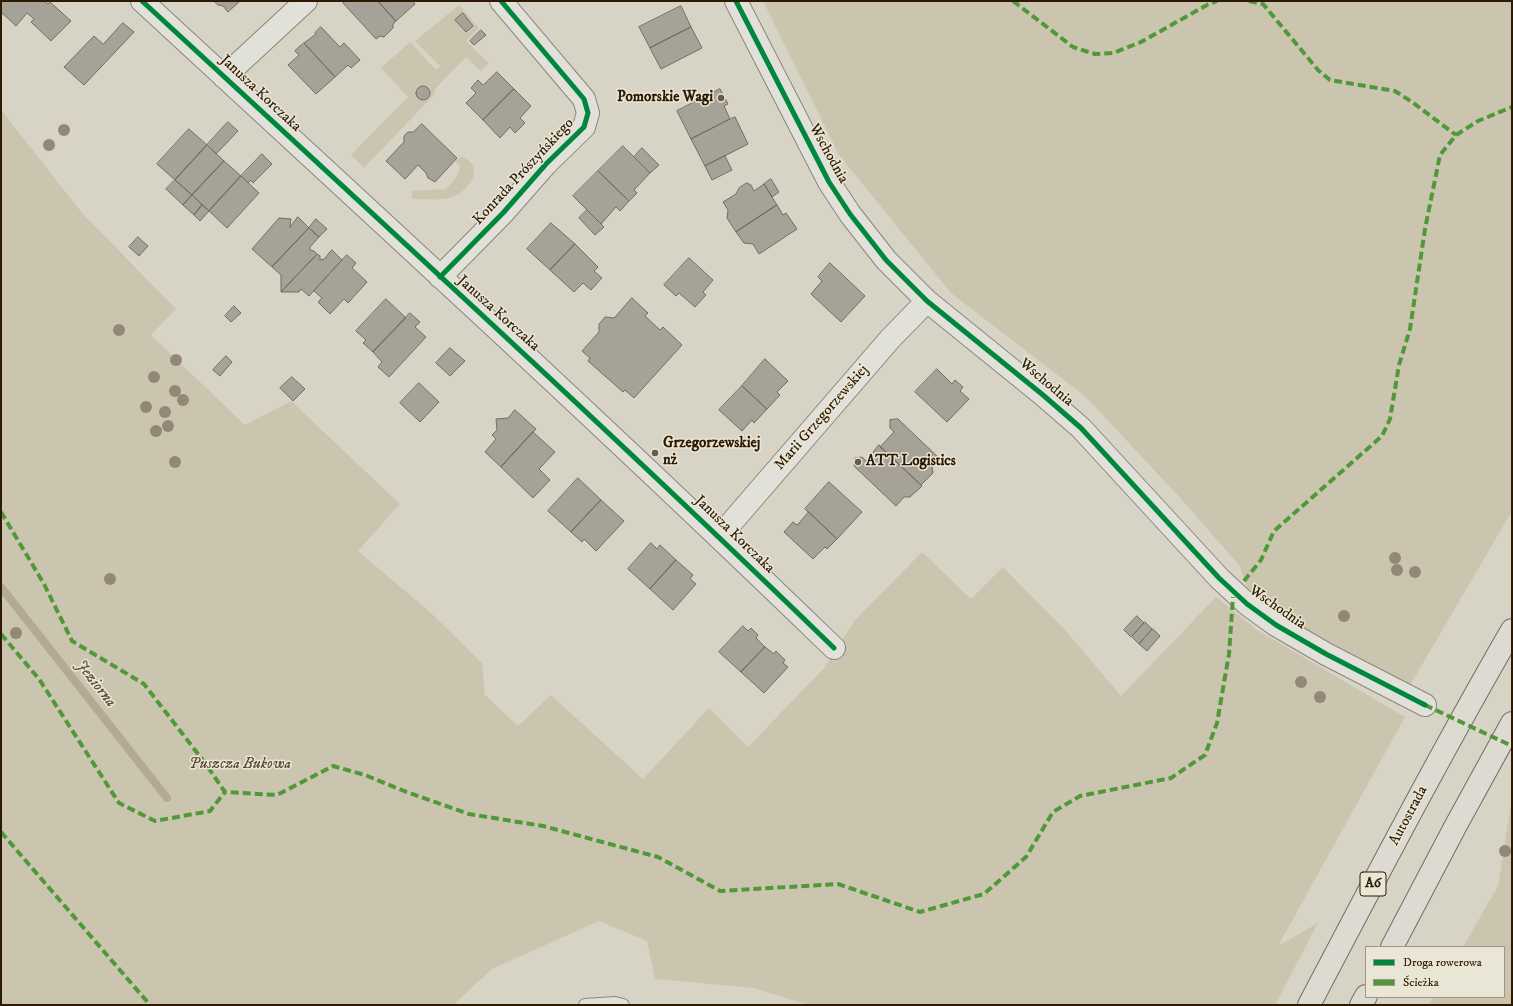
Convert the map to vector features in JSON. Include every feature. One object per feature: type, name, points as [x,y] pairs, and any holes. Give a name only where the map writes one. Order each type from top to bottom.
[{"type":"highway","name":"Autostrada","points":[[1309,1005],[1436,764],[1512,630]]},
{"type":"highway","points":[[1393,946],[1512,723]]},
{"type":"street","name":"Janusza Korczaka","points":[[142,1],[550,377],[720,537],[834,648]]},
{"type":"street","points":[[224,77],[306,1]]},
{"type":"street","name":"Konrada Prószyńskiego","points":[[440,277],[503,213],[546,164],[584,128],[588,113],[584,99],[502,1]]},
{"type":"street","name":"Wschodnia","points":[[736,1],[829,182],[850,214],[886,260],[926,301],[1043,395],[1081,428],[1219,578],[1247,604],[1276,625],[1326,654],[1426,706]]},
{"type":"street","name":"Marii Grzegorzewskiej","points":[[720,537],[890,339],[926,301]]},
{"type":"lane","points":[[584,1005],[615,1003],[623,1005]]},
{"type":"green space","points":[[763,1],[1512,1],[1512,511],[1409,687],[1290,620],[1248,589],[1239,565],[1183,501],[1086,397],[951,293],[839,155]]},
{"type":"green space","points":[[459,5],[479,28],[466,41],[489,63],[481,71],[466,57],[435,89],[434,95],[364,168],[351,155],[408,97],[381,68],[410,42],[436,70],[440,66],[415,41]]},
{"type":"green space","name":"Puszcza Bukowa","points":[[1,110],[83,214],[176,309],[151,335],[245,425],[291,401],[400,504],[358,551],[430,612],[482,663],[485,695],[518,726],[551,695],[643,779],[709,708],[748,747],[825,667],[855,620],[922,552],[971,599],[1003,567],[1066,631],[1121,696],[1216,597],[1257,630],[1405,717],[1278,946],[1318,923],[1275,1005],[808,1005],[754,988],[655,979],[647,941],[599,921],[492,969],[453,1005],[1,1005]]},
{"type":"green space","points":[[463,157],[470,162],[474,173],[469,185],[464,190],[452,197],[447,198],[412,199],[412,191],[446,189],[455,179],[459,171],[460,167],[455,161]]},
{"type":"green space","points":[[1512,798],[1512,1005],[1429,1005],[1432,998],[1505,998],[1505,946],[1464,946],[1498,886]]},
{"type":"building","points":[[1,1],[44,1],[48,4],[50,2],[71,21],[51,41],[31,22],[34,19],[27,13],[16,26],[1,12]]},
{"type":"building","points":[[214,1],[240,1],[228,12],[223,6],[218,5]]},
{"type":"building","points":[[346,1],[378,1],[396,21],[393,24],[393,28],[384,37],[380,36],[376,39],[343,3]]},
{"type":"building","points":[[378,1],[413,1],[415,4],[396,21]]},
{"type":"building","points":[[681,6],[691,27],[650,48],[639,27]]},
{"type":"building","points":[[463,13],[473,26],[466,32],[455,20]]},
{"type":"building","points":[[123,23],[134,32],[84,85],[64,67],[94,36],[103,44]]},
{"type":"building","points":[[321,27],[340,47],[344,43],[360,60],[351,68],[348,65],[335,77],[304,43],[316,34],[315,33]]},
{"type":"building","points":[[691,27],[702,48],[661,69],[650,48]]},
{"type":"building","points":[[481,30],[486,35],[474,45],[470,41]]},
{"type":"building","points":[[304,43],[335,77],[316,94],[288,65],[299,55],[295,51]]},
{"type":"building","points":[[497,72],[514,89],[483,120],[466,103],[476,93],[471,88],[478,80],[483,85]]},
{"type":"building","points":[[423,86],[428,88],[430,93],[428,98],[423,100],[418,98],[416,93],[418,88]]},
{"type":"building","points":[[514,89],[531,106],[520,118],[525,123],[515,133],[510,127],[500,138],[483,120]]},
{"type":"building","points":[[720,89],[728,104],[724,106],[730,119],[691,139],[677,111]]},
{"type":"building","points":[[735,117],[748,144],[705,166],[691,139]]},
{"type":"building","points":[[228,122],[238,131],[216,154],[207,145]]},
{"type":"building","points":[[422,124],[457,158],[435,182],[428,178],[426,173],[418,165],[405,179],[386,161],[404,142],[404,136],[408,132],[413,132]]},
{"type":"building","points":[[189,129],[207,145],[175,180],[157,164]]},
{"type":"building","points":[[207,145],[224,161],[192,195],[175,180]]},
{"type":"building","points":[[623,146],[650,173],[634,190],[637,193],[629,201],[598,171]]},
{"type":"building","points":[[642,148],[659,165],[650,173],[634,157]]},
{"type":"building","points":[[262,154],[272,164],[253,183],[251,180],[248,183],[241,176]]},
{"type":"building","points":[[725,156],[732,170],[712,180],[705,166]]},
{"type":"building","points":[[224,161],[241,176],[209,211],[192,195]]},
{"type":"building","points":[[598,171],[629,201],[620,211],[616,207],[601,224],[573,196]]},
{"type":"building","points":[[241,176],[259,193],[227,228],[209,211]]},
{"type":"building","points":[[771,179],[779,192],[772,197],[764,184]]},
{"type":"building","points":[[175,180],[192,195],[183,205],[166,189]]},
{"type":"building","points":[[747,183],[751,185],[754,191],[764,184],[777,205],[736,232],[727,218],[728,210],[723,202],[736,194],[739,188]]},
{"type":"building","points":[[192,195],[202,205],[194,215],[183,205]]},
{"type":"building","points":[[202,205],[209,211],[200,221],[194,215]]},
{"type":"building","points":[[777,205],[783,215],[786,213],[797,229],[759,254],[753,244],[744,243],[736,232]]},
{"type":"building","points":[[587,210],[604,227],[595,235],[579,218]]},
{"type":"building","points":[[298,217],[309,228],[272,267],[252,249],[279,218],[291,219],[290,227]]},
{"type":"building","points":[[316,219],[327,229],[319,237],[309,228]]},
{"type":"building","points":[[551,223],[575,244],[550,270],[527,249]]},
{"type":"building","points":[[309,228],[319,237],[310,247],[310,250],[317,254],[281,292],[281,275],[272,267]]},
{"type":"building","points":[[138,237],[148,246],[139,256],[129,247]]},
{"type":"building","points":[[575,244],[598,267],[594,271],[602,278],[591,290],[583,283],[574,292],[550,270]]},
{"type":"building","points":[[332,250],[342,260],[309,296],[301,289],[299,292],[281,292],[317,254],[320,256],[320,260],[324,259]]},
{"type":"building","points":[[347,255],[356,263],[352,268],[367,282],[348,303],[344,299],[330,314],[318,302],[322,298],[314,291]]},
{"type":"building","points":[[689,258],[713,280],[703,292],[706,295],[695,307],[679,293],[676,296],[664,285]]},
{"type":"building","points":[[830,263],[865,296],[841,322],[811,294],[822,281],[818,277]]},
{"type":"building","points":[[632,298],[648,313],[645,316],[660,330],[663,327],[682,345],[634,398],[625,390],[623,392],[588,361],[590,358],[582,351],[599,332],[599,324],[605,317],[614,318]]},
{"type":"building","points":[[386,299],[406,318],[373,352],[363,343],[366,340],[356,331]]},
{"type":"building","points":[[234,306],[241,313],[231,322],[225,316]]},
{"type":"building","points":[[410,313],[420,322],[415,327],[426,337],[389,377],[378,367],[382,362],[373,352]]},
{"type":"building","points":[[450,348],[465,361],[450,376],[436,363]]},
{"type":"building","points":[[226,356],[232,362],[220,376],[213,370]]},
{"type":"building","points":[[765,359],[788,381],[777,392],[780,395],[767,409],[742,386]]},
{"type":"building","points":[[937,369],[952,384],[955,380],[963,387],[960,391],[969,399],[947,422],[915,392]]},
{"type":"building","points":[[292,377],[305,389],[293,401],[280,388]]},
{"type":"building","points":[[419,383],[439,402],[420,422],[400,403]]},
{"type":"building","points":[[742,386],[767,409],[754,423],[752,420],[742,431],[719,410]]},
{"type":"building","points":[[515,410],[536,429],[501,467],[485,452],[496,439],[492,435],[497,430],[496,419],[508,418]]},
{"type":"building","points":[[898,419],[940,459],[932,467],[933,473],[921,485],[880,447],[894,432],[890,428],[890,420]]},
{"type":"building","points":[[533,432],[555,452],[539,469],[550,480],[533,498],[501,467]]},
{"type":"building","points":[[879,445],[922,486],[910,497],[904,497],[896,506],[854,466],[855,458],[862,457],[866,461]]},
{"type":"building","points":[[578,478],[601,500],[571,532],[548,511]]},
{"type":"building","points":[[829,482],[862,512],[837,539],[805,509]]},
{"type":"building","points":[[601,500],[624,521],[596,551],[584,539],[582,542],[571,532]]},
{"type":"building","points":[[809,512],[837,539],[827,549],[825,547],[813,559],[784,532],[793,522],[797,525]]},
{"type":"building","points":[[651,543],[657,549],[660,545],[676,560],[650,589],[628,569]]},
{"type":"building","points":[[676,560],[693,575],[690,579],[696,584],[673,610],[650,589]]},
{"type":"building","points":[[1137,616],[1144,623],[1131,637],[1124,630]]},
{"type":"building","points":[[1145,622],[1152,629],[1139,644],[1132,637]]},
{"type":"building","points":[[743,626],[748,631],[751,628],[758,635],[756,638],[765,647],[741,672],[719,652]]},
{"type":"building","points":[[1153,629],[1160,636],[1147,651],[1139,644]]},
{"type":"building","points":[[765,647],[774,654],[776,651],[785,660],[783,663],[788,667],[764,693],[741,672]]},
{"type":"waterway","name":"Jeziorna","points":[[1,587],[167,798]]},
{"type":"marked path","points":[[1013,1],[1073,47],[1095,54],[1113,53],[1141,42],[1207,5],[1217,1]]},
{"type":"marked path","points":[[1249,1],[1263,4],[1318,70],[1330,80],[1395,91],[1456,135]]},
{"type":"marked path","points":[[1244,581],[1261,560],[1274,531],[1382,436],[1390,419],[1399,365],[1410,329],[1425,229],[1440,155],[1456,135],[1478,121],[1512,107]]},
{"type":"marked path","points":[[1,512],[44,584],[72,641],[144,684],[205,763],[225,792],[277,795],[333,766],[365,775],[404,791],[469,814],[543,826],[658,857],[720,891],[838,884],[920,912],[984,894],[1026,857],[1053,812],[1080,796],[1171,778],[1205,755],[1217,723],[1229,654],[1233,597]]},
{"type":"marked path","points":[[1,634],[39,679],[119,803],[155,821],[210,811],[225,792]]},
{"type":"marked path","points":[[1425,705],[1512,746]]},
{"type":"marked path","points":[[1,832],[150,1005]]},
{"type":"cycle path","points":[[142,1],[663,484],[834,648]]},
{"type":"cycle path","points":[[440,277],[503,213],[546,164],[584,127],[588,113],[584,99],[501,1]]},
{"type":"cycle path","points":[[736,1],[829,182],[850,214],[886,260],[927,301],[1043,395],[1081,428],[1219,578],[1247,604],[1276,625],[1326,654],[1425,705]]},
{"type":"place","name":"Pomorskie Wagi","points":[[721,98]]},
{"type":"place","name":"Grzegorzewskiej nż","points":[[655,453]]},
{"type":"place","name":"ATT Logistics","points":[[858,462]]}]
